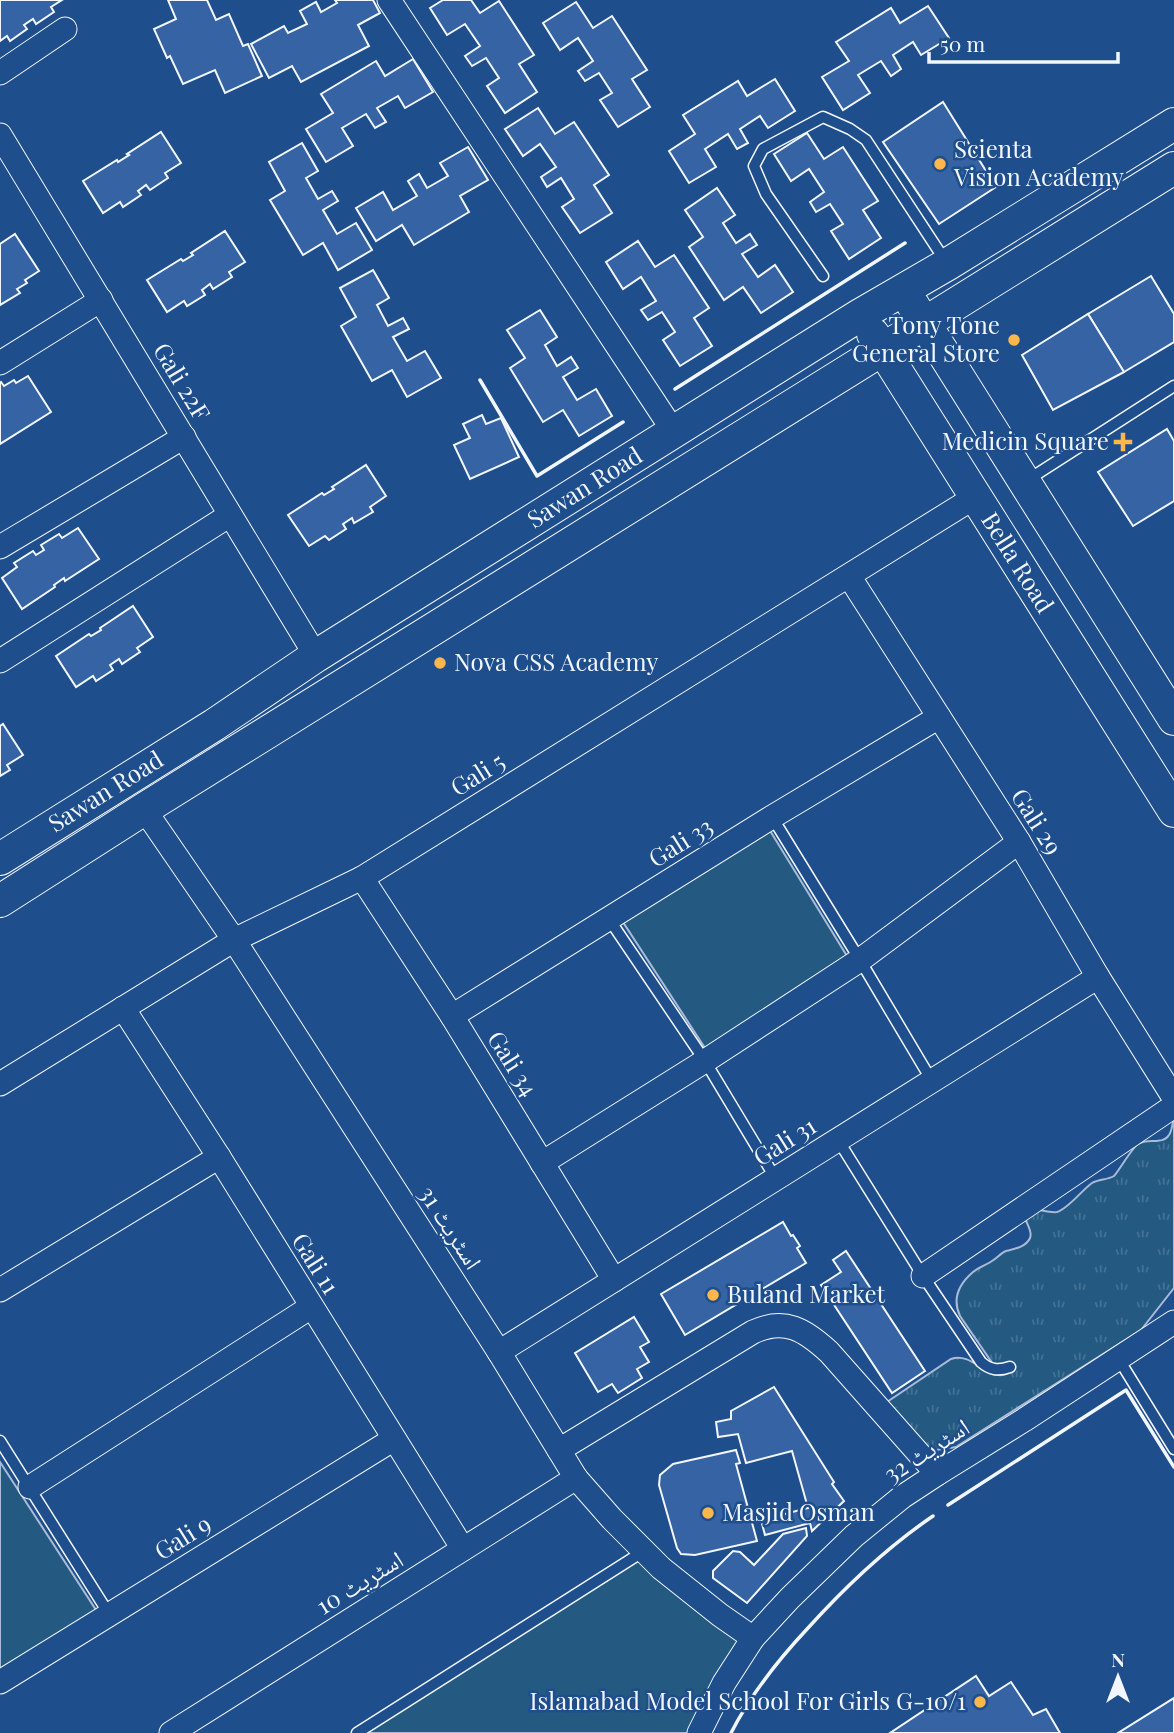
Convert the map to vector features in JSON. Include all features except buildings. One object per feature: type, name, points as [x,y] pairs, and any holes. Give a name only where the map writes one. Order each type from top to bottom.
[{"type":"main road","name":"Sawan Road","points":[[0,859],[214,725],[316,656],[860,315],[948,264],[1174,124]]},
{"type":"main road","name":"Sawan Road","points":[[0,901],[1174,167]]},
{"type":"main road","name":"Bella Road","points":[[903,289],[1174,719]]},
{"type":"main road","name":"Bella Road","points":[[860,315],[1174,811]]},
{"type":"main road","points":[[1111,711],[1153,686]]},
{"type":"street","points":[[389,0],[674,432]]},
{"type":"street","points":[[0,73],[65,29]]},
{"type":"street","name":"Gali 22F","points":[[0,135],[316,656]]},
{"type":"street","points":[[0,363],[101,300]]},
{"type":"street","points":[[0,547],[184,437]]},
{"type":"street","name":"Gali 5","points":[[0,1084],[234,940],[362,878],[975,497]]},
{"type":"street","points":[[0,661],[230,514]]},
{"type":"street","name":"Gali 29","points":[[849,576],[1019,842],[1098,977],[1174,1098]]},
{"type":"street","name":"Gali 33","points":[[452,1016],[772,817],[939,717]]},
{"type":"street","name":"اسٹریٹ 31","points":[[144,809],[234,940],[499,1352],[576,1478],[595,1501],[662,1568],[753,1638]]},
{"type":"street","points":[[542,1163],[860,960],[1019,842]]},
{"type":"street","name":"Gali 34","points":[[362,878],[452,1016],[614,1280]]},
{"type":"street","name":"Gali 31","points":[[499,1352],[1098,977]]},
{"type":"street","name":"Gali 11","points":[[123,1008],[463,1549]]},
{"type":"street","points":[[923,1276],[1174,1106]]},
{"type":"street","points":[[0,1290],[219,1157]]},
{"type":"street","points":[[30,1487],[311,1307]]},
{"type":"street","name":"اسٹریٹ 32","points":[[698,1733],[724,1683],[753,1638],[854,1536],[902,1497],[1174,1322]]},
{"type":"street","points":[[559,1450],[753,1332],[776,1325],[799,1330],[829,1352],[937,1474]]},
{"type":"street","name":"Gali 9","points":[[0,1682],[394,1439]]},
{"type":"street","name":"اسٹریٹ 10","points":[[173,1733],[576,1478]]},
{"type":"lane","points":[[823,276],[766,194],[754,166],[763,149],[823,117],[850,129],[866,140],[948,264]]},
{"type":"lane","points":[[1024,482],[1174,386]]},
{"type":"lane","points":[[772,817],[932,1081]]},
{"type":"lane","points":[[609,919],[705,1061],[776,1179]]},
{"type":"lane","points":[[838,1140],[923,1276],[981,1362],[988,1368],[1000,1370],[1010,1367]]},
{"type":"lane","points":[[1118,1358],[1174,1449]]},
{"type":"lane","points":[[0,1441],[109,1614]]},
{"type":"lane","points":[[357,1733],[644,1551]]},
{"type":"green space","points":[[769,829],[850,961],[705,1048],[621,919]]},
{"type":"green space","points":[[1174,1119],[1174,1288],[1141,1330],[956,1447],[926,1449],[878,1408],[951,1359],[968,1360],[998,1375],[1013,1369],[993,1364],[960,1316],[957,1298],[964,1282],[975,1270],[1002,1253],[1026,1244],[1031,1233],[1025,1217],[1034,1209],[1057,1212],[1092,1183],[1114,1176],[1138,1144],[1166,1138],[1171,1132]]},
{"type":"green space","points":[[0,1462],[96,1610],[0,1670]]},
{"type":"green space","points":[[644,1551],[753,1638],[699,1733],[357,1733]]},
{"type":"wall","points":[[675,389],[905,243]]},
{"type":"wall","points":[[480,380],[537,476],[623,422]]},
{"type":"wall","points":[[948,1505],[1126,1390],[1174,1467]]},
{"type":"wall","points":[[731,1733],[766,1678],[822,1612],[883,1554],[933,1516]]},
{"type":"place","name":"Scienta Vision Academy","points":[[940,164]]},
{"type":"place","name":"Tony Tone General Store","points":[[1014,340]]},
{"type":"place","name":"Medicin Square","points":[[1123,442]]},
{"type":"place","name":"Nova CSS Academy","points":[[440,663]]},
{"type":"place","name":"Buland Market","points":[[713,1295]]},
{"type":"place","name":"Masjid Osman","points":[[708,1513]]},
{"type":"place","name":"Islamabad Model School For Girls G-10/1","points":[[980,1702]]}]
